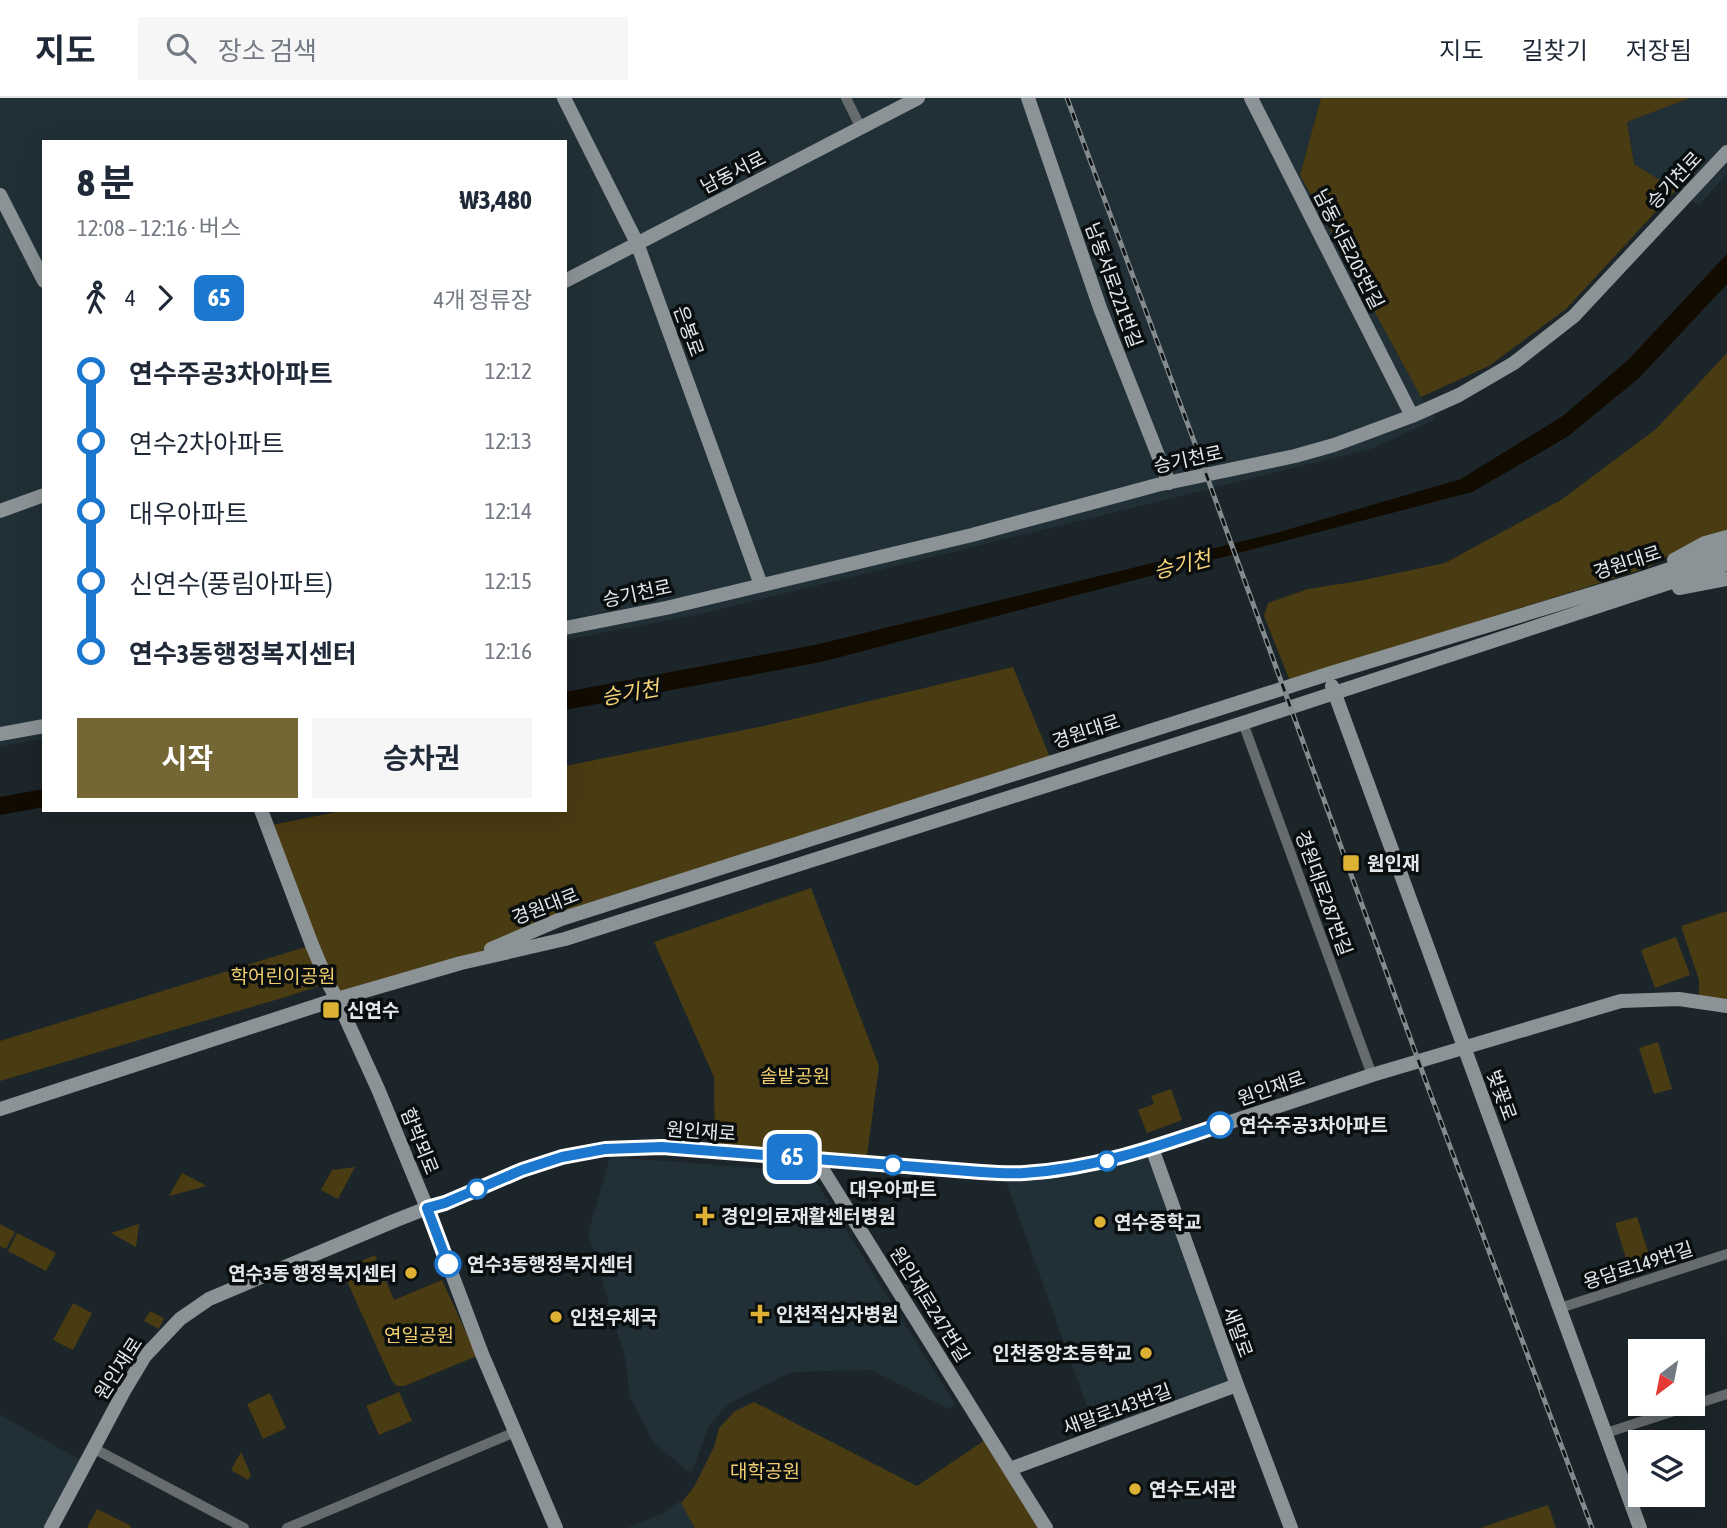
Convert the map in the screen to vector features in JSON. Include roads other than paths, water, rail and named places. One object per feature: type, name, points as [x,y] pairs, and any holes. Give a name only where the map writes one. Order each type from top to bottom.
[{"type":"main road","name":"은봉로","points":[[564,98],[637,243],[761,585]]},
{"type":"main road","name":"남동서로","points":[[567,280],[918,98]]},
{"type":"main road","name":"남동서로221번길","points":[[1028,98],[1100,308],[1168,483]]},
{"type":"main road","name":"남동서로205번길","points":[[1251,98],[1412,416]]},
{"type":"main road","name":"승기천로","points":[[567,628],[666,608],[972,536],[1168,483],[1295,456],[1334,445],[1412,416],[1459,395],[1514,363],[1574,316],[1727,152]]},
{"type":"main road","points":[[0,195],[42,277]]},
{"type":"main road","points":[[0,511],[42,496]]},
{"type":"main road","points":[[1637,587],[1705,543],[1727,537]]},
{"type":"main road","name":"경원대로","points":[[461,962],[561,919],[1328,674],[1717,562],[1727,550]]},
{"type":"main road","points":[[1637,587],[1727,579]]},
{"type":"main road","name":"경원대로","points":[[0,1110],[337,999],[461,962],[565,939],[1243,723],[1637,587]]},
{"type":"main road","name":"벚꽃로","points":[[1328,674],[1640,1528]]},
{"type":"main road","points":[[0,734],[42,726]]},
{"type":"main road","name":"함박뫼로","points":[[262,812],[312,945],[378,1089],[427,1208],[482,1354],[555,1528]]},
{"type":"main road","name":"원인재로","points":[[51,1528],[145,1356],[180,1319],[209,1299],[427,1208],[562,1157],[605,1149],[662,1147],[968,1171],[1021,1174],[1055,1171],[1152,1149],[1372,1075],[1621,1001],[1679,999],[1727,1006]]},
{"type":"main road","points":[[0,1100],[24,1102]]},
{"type":"main road","points":[[0,1119],[24,1102]]},
{"type":"main road","name":"새말로","points":[[1152,1149],[1291,1528]]},
{"type":"main road","name":"원인재로247번길","points":[[816,1159],[1046,1528]]},
{"type":"main road","name":"새말로143번길","points":[[1010,1469],[1237,1385]]},
{"type":"street","points":[[846,98],[861,128]]},
{"type":"street","name":"경원대로287번길","points":[[1243,723],[1372,1075]]},
{"type":"street","name":"용담로149번길","points":[[1560,1308],[1727,1254]]},
{"type":"street","points":[[1606,1433],[1727,1394]]},
{"type":"street","points":[[287,1528],[515,1433]]},
{"type":"street","points":[[93,1448],[243,1528]]},
{"type":"water","name":"승기천","points":[[1727,254],[1727,284],[1639,378],[1567,437],[1472,492],[821,662],[567,710],[567,692],[815,645],[1276,533],[1461,479],[1563,416],[1629,359]]},
{"type":"water","points":[[42,789],[42,807],[0,815],[0,797]]},
{"type":"railway","points":[[1067,98],[1592,1528]]},
{"type":"place","name":"원인재","points":[[1351,863]]},
{"type":"place","name":"신연수","points":[[331,1010]]},
{"type":"place","name":"연수주공3차아파트","points":[[1220,1125]]},
{"type":"place","name":"대우아파트","points":[[893,1165]]},
{"type":"place","name":"경인의료재활센터병원","points":[[705,1216]]},
{"type":"place","name":"연수중학교","points":[[1100,1222]]},
{"type":"place","name":"연수3동행정복지센터","points":[[448,1264]]},
{"type":"place","name":"연수3동 행정복지센터","points":[[411,1273]]},
{"type":"place","name":"인천적십자병원","points":[[760,1314]]},
{"type":"place","name":"인천우체국","points":[[556,1317]]},
{"type":"place","name":"인천중앙초등학교","points":[[1146,1353]]},
{"type":"place","name":"연수도서관","points":[[1135,1489]]},
{"type":"park label","name":"학어린이공원","points":[[283,976]]},
{"type":"park label","name":"솔밭공원","points":[[795,1076]]},
{"type":"park label","name":"연일공원","points":[[419,1335]]},
{"type":"park label","name":"대학공원","points":[[765,1471]]}]
